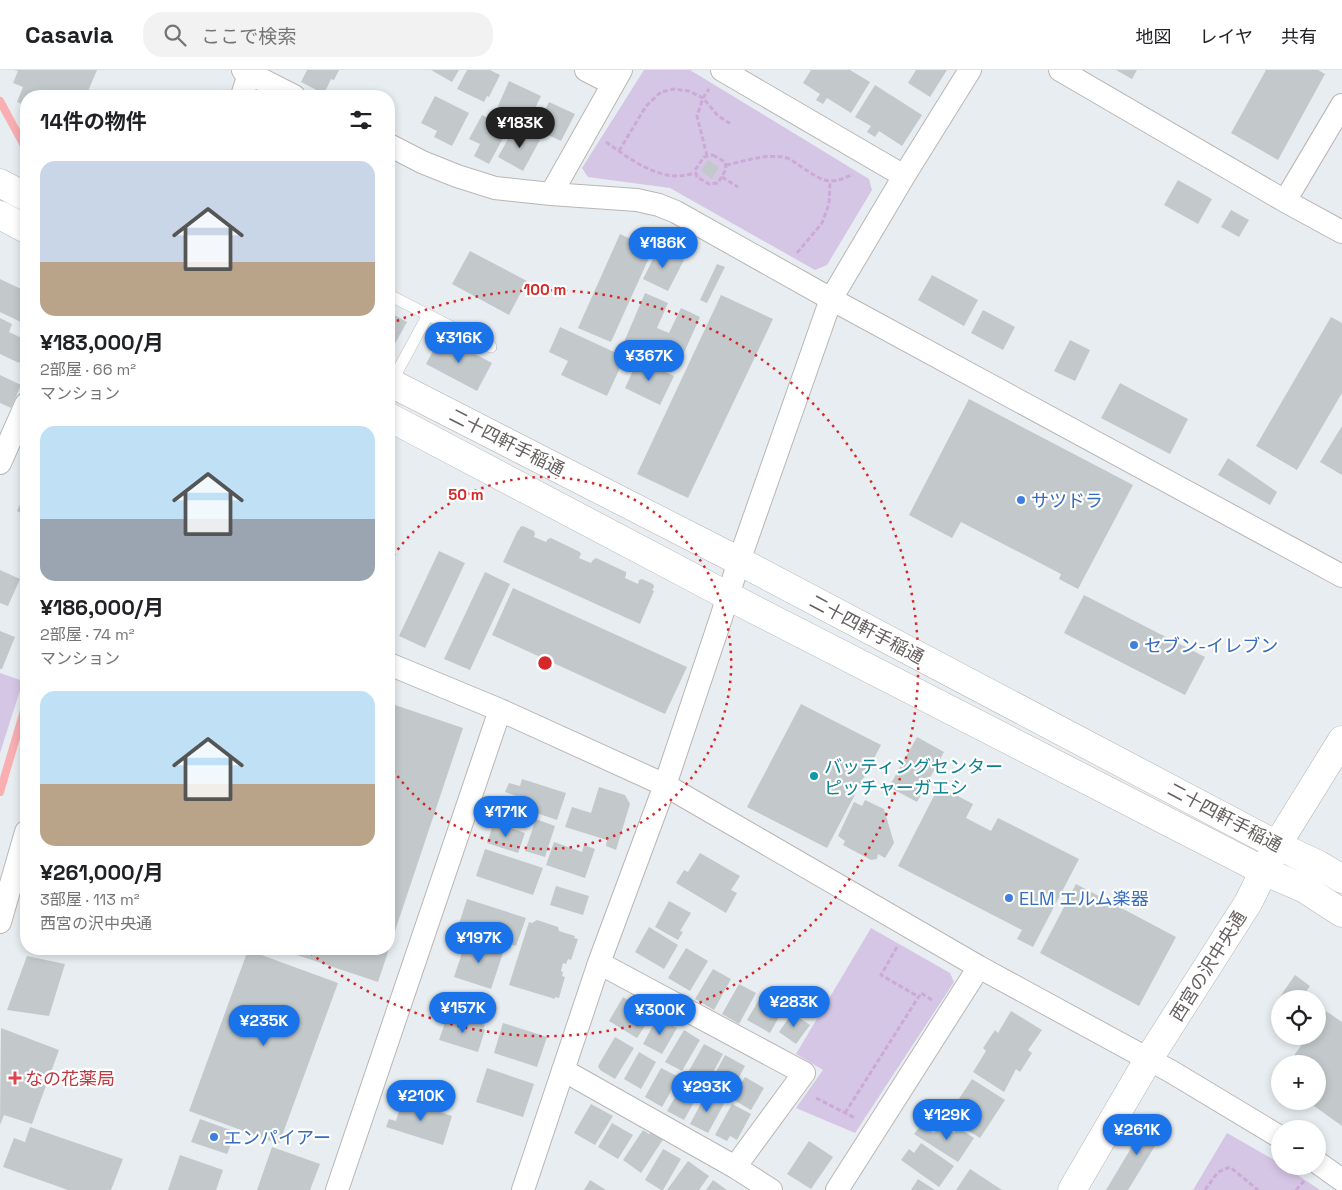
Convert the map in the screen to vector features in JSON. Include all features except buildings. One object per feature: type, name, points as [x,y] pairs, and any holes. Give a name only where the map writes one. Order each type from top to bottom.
[{"type":"street","points":[[551,194],[617,77],[586,70]]},
{"type":"street","points":[[523,1190],[599,963],[665,785],[739,561],[831,299],[970,70]]},
{"type":"street","points":[[1060,70],[1285,201],[1342,232]]},
{"type":"street","points":[[243,90],[247,71],[283,90]]},
{"type":"street","points":[[717,77],[904,176]]},
{"type":"street","points":[[1285,201],[1342,105]]},
{"type":"street","points":[[395,148],[430,166],[495,188],[637,200],[676,212],[831,299],[1342,576]]},
{"type":"street","points":[[0,215],[20,226]]},
{"type":"street","name":"二十四軒手稲通","points":[[395,386],[739,561],[1277,845],[1319,865],[1342,880]]},
{"type":"street","points":[[0,463],[6,436],[20,414]]},
{"type":"street","name":"二十四軒手稲通","points":[[395,421],[728,596],[1264,871],[1305,889],[1342,912]]},
{"type":"street","points":[[395,666],[500,710],[665,785],[979,967],[1172,1072],[1271,1132]]},
{"type":"street","points":[[337,1190],[500,710]]},
{"type":"street","name":"西宮の沢中央通","points":[[1072,1190],[1148,1060],[1248,903],[1277,845],[1342,740]]},
{"type":"street","points":[[0,922],[20,853]]},
{"type":"street","points":[[599,963],[804,1073],[735,1167]]},
{"type":"street","points":[[838,1190],[979,967]]},
{"type":"street","points":[[563,1070],[735,1167],[771,1190]]},
{"type":"street","points":[[1326,1169],[1342,1180]]},
{"type":"lane","points":[[395,299],[491,347]]},
{"type":"lane","points":[[395,374],[428,315]]},
{"type":"path","points":[[707,156],[697,116],[703,98],[717,77]]},
{"type":"path","points":[[619,151],[646,106],[661,92],[674,89],[689,91],[703,98],[718,116],[731,124]]},
{"type":"path","points":[[600,138],[641,165],[660,173],[676,176],[696,173]]},
{"type":"path","points":[[712,155],[725,162],[726,169],[718,183],[709,184],[697,177],[695,170],[704,157],[707,156],[712,155]]},
{"type":"path","points":[[726,165],[769,156],[789,159],[818,178],[830,182],[841,180],[857,172]]},
{"type":"path","points":[[722,177],[738,187]]},
{"type":"path","points":[[794,257],[822,223],[829,204],[830,182]]},
{"type":"path","points":[[899,944],[881,975],[919,997]]},
{"type":"path","points":[[846,1113],[922,993],[933,1001]]},
{"type":"path","points":[[812,1096],[859,1120]]},
{"type":"path","points":[[1205,1190],[1218,1172],[1230,1167],[1258,1190]]},
{"type":"shaded area","points":[[644,70],[690,70],[869,179],[872,190],[827,265],[815,270],[670,188],[588,177],[582,168]]},
{"type":"shaded area","points":[[0,673],[20,680],[20,690],[0,753]]},
{"type":"shaded area","points":[[871,928],[950,973],[954,982],[855,1133],[796,1108],[823,1070],[796,1054]]},
{"type":"shaded area","points":[[1227,1133],[1271,1158],[1271,1175],[1298,1175],[1320,1190],[1193,1190]]},
{"type":"waterway","points":[[0,101],[20,138]]},
{"type":"waterway","points":[[0,792],[20,724]]},
{"type":"place","name":"サツドラ","points":[[1021,500]]},
{"type":"place","name":"セブン-イレブン","points":[[1134,645]]},
{"type":"place","name":"バッティングセンター ピッチャーガエシ","points":[[814,776]]},
{"type":"place","name":"ELM エルム楽器","points":[[1009,898]]},
{"type":"place","name":"なの花薬局","points":[[15,1078]]},
{"type":"place","name":"エンパイアー","points":[[214,1137]]}]
